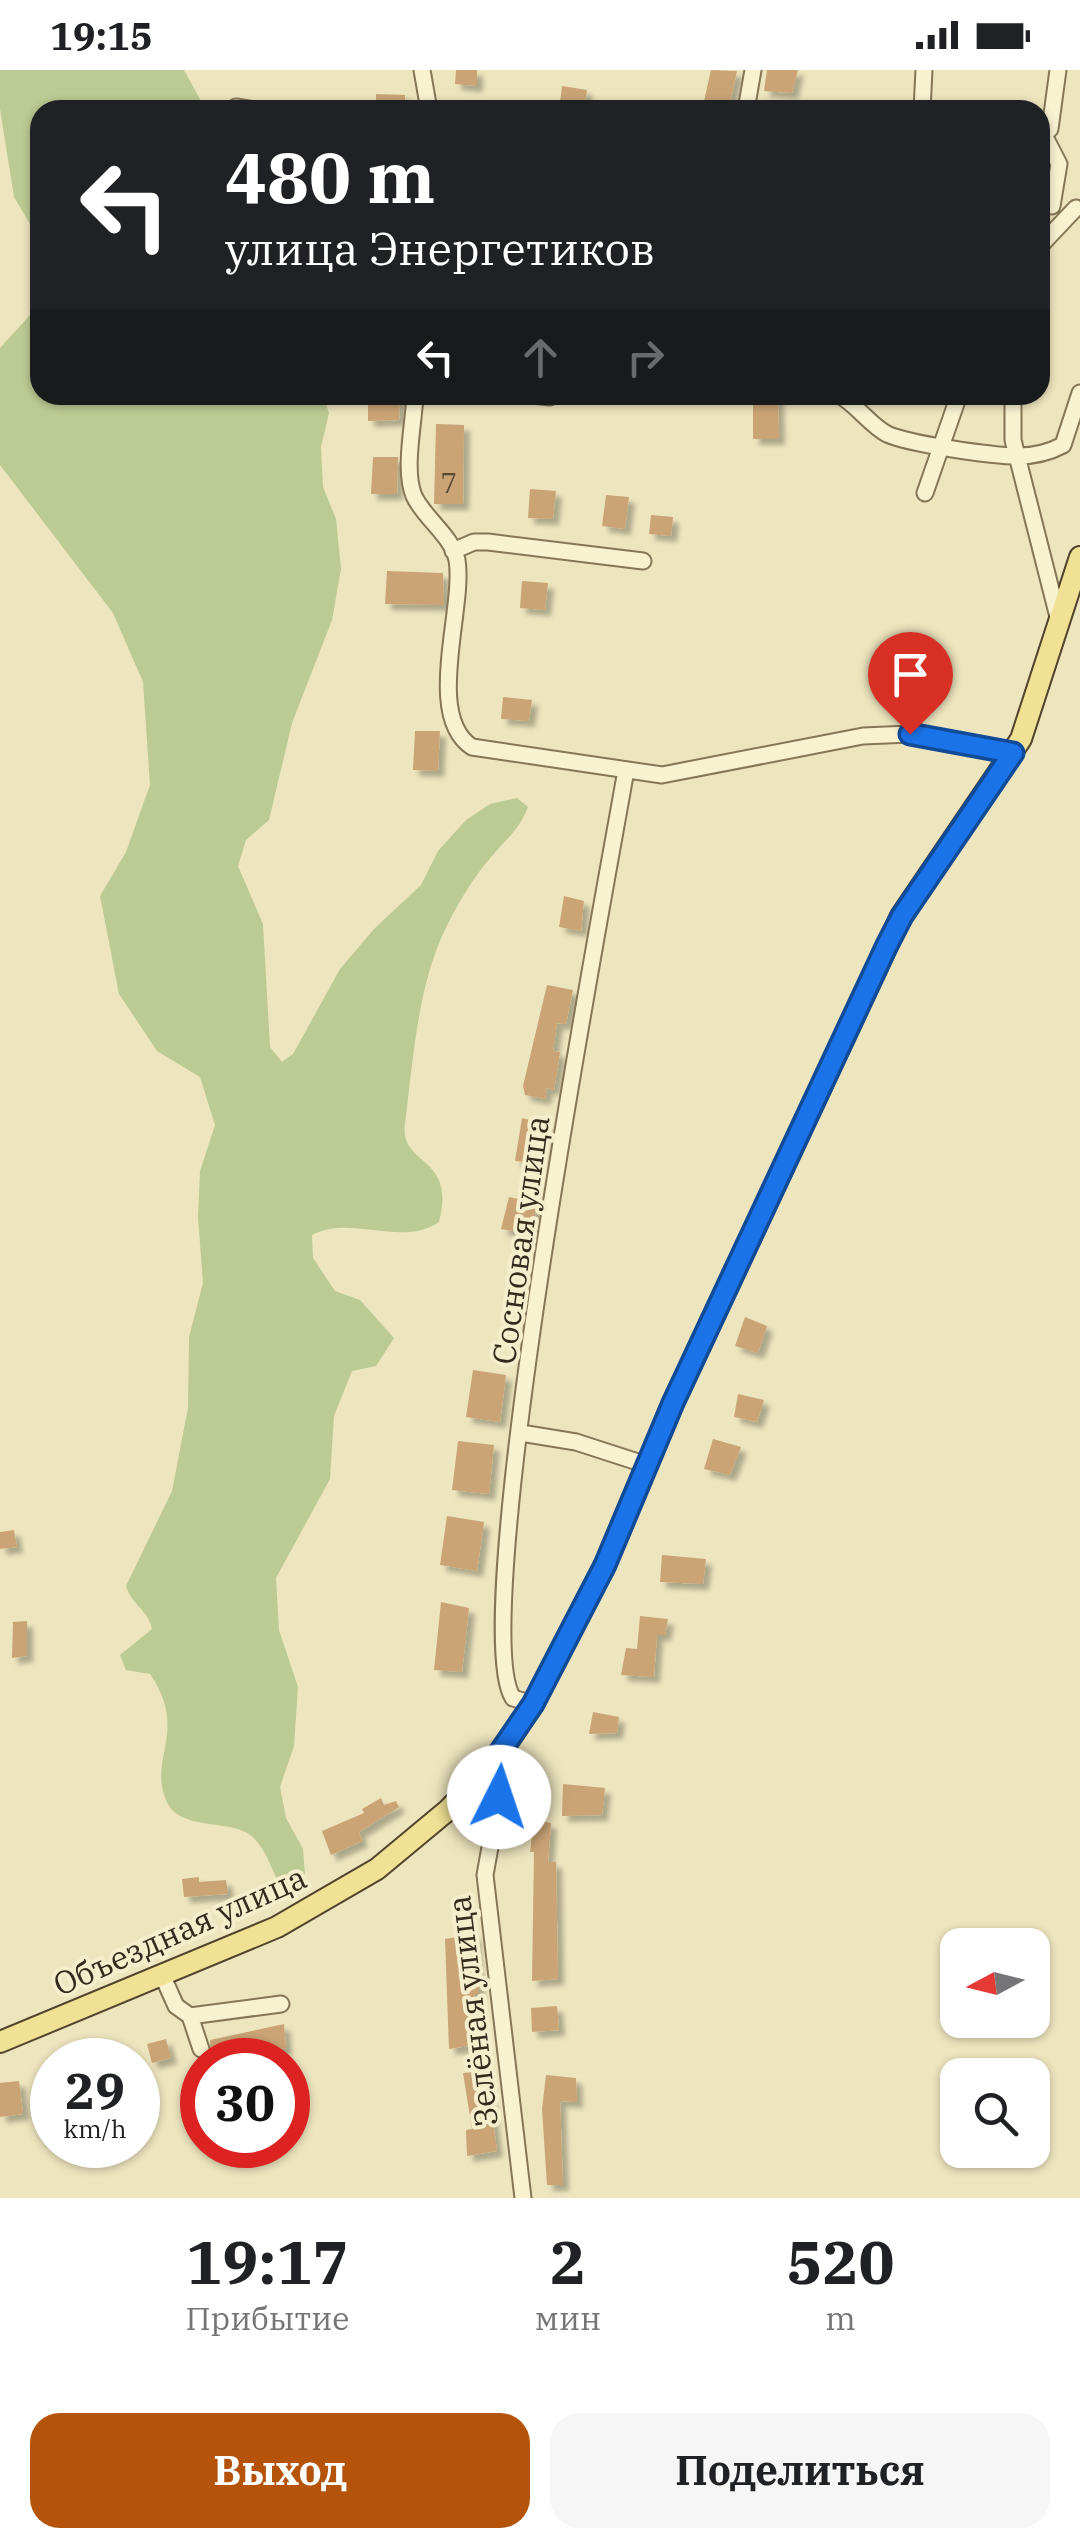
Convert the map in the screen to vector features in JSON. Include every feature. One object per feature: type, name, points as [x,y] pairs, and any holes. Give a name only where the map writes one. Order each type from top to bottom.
[{"type":"main road","name":"Объездная улица","points":[[0,2042],[276,1927],[377,1870],[448,1810],[496,1758],[533,1704],[605,1565],[831,1060],[902,916],[1013,753],[1080,557]]},
{"type":"street","points":[[422,70],[428,100]]},
{"type":"street","points":[[748,100],[753,70]]},
{"type":"street","points":[[922,100],[924,70]]},
{"type":"street","points":[[1050,129],[1058,70]]},
{"type":"street","points":[[1050,149],[1059,164],[1050,192]]},
{"type":"street","points":[[1050,206],[1078,209]]},
{"type":"street","points":[[1050,236],[1078,209]]},
{"type":"street","points":[[857,405],[883,432],[904,440],[1017,456],[1047,453],[1063,444],[1080,397]]},
{"type":"street","points":[[415,405],[412,492],[457,559],[449,686],[452,719],[460,739],[472,747],[662,775],[863,736],[910,734],[1013,753]]},
{"type":"street","points":[[925,493],[955,405]]},
{"type":"street","points":[[1014,405],[1017,456],[1059,621]]},
{"type":"street","points":[[452,551],[474,542],[488,542],[644,561]]},
{"type":"street","name":"Сосновая улица","points":[[533,1704],[513,1698],[507,1690],[503,1635],[507,1546],[549,1219],[626,770]]},
{"type":"street","points":[[521,1433],[576,1442],[647,1465]]},
{"type":"street","name":"Зелёная улица","points":[[496,1758],[499,1797],[488,1845],[486,1890],[523,2198]]},
{"type":"street","points":[[163,1977],[176,2006],[190,2016],[198,2038]]},
{"type":"street","points":[[190,2016],[281,2004]]},
{"type":"green space","points":[[0,70],[184,70],[200,100],[30,100],[30,224],[14,197],[0,109]]},
{"type":"green space","points":[[30,315],[30,405],[326,405],[329,413],[321,447],[323,487],[336,519],[341,569],[332,620],[292,723],[269,820],[246,840],[238,866],[263,924],[270,1047],[282,1062],[293,1054],[340,969],[374,929],[421,885],[438,851],[466,820],[490,804],[517,798],[528,807],[517,828],[465,893],[443,934],[427,979],[405,1137],[410,1148],[435,1172],[440,1184],[439,1222],[409,1232],[343,1228],[312,1235],[313,1258],[335,1291],[360,1300],[394,1338],[376,1366],[352,1371],[334,1416],[330,1479],[276,1578],[279,1630],[298,1687],[294,1746],[280,1787],[286,1818],[303,1849],[305,1875],[299,1886],[281,1887],[264,1852],[249,1834],[191,1820],[172,1810],[162,1785],[167,1728],[161,1694],[150,1674],[126,1670],[120,1655],[152,1629],[126,1586],[172,1491],[188,1408],[189,1337],[203,1283],[198,1217],[200,1171],[215,1125],[200,1077],[157,1051],[119,994],[100,896],[126,852],[150,785],[143,682],[113,613],[0,465],[0,348]]},
{"type":"building","points":[[456,70],[477,70],[477,86],[455,84]]},
{"type":"building","points":[[711,70],[737,71],[731,100],[704,100]]},
{"type":"building","points":[[767,70],[798,70],[792,93],[764,91]]},
{"type":"building","points":[[562,86],[587,90],[586,100],[560,100]]},
{"type":"building","points":[[376,94],[405,95],[405,100],[376,100]]},
{"type":"building","points":[[368,405],[400,405],[399,420],[368,421]]},
{"type":"building","points":[[753,405],[778,405],[779,439],[753,439]]},
{"type":"building","points":[[436,424],[464,425],[463,504],[434,504]]},
{"type":"building","points":[[373,457],[398,457],[397,494],[371,494]]},
{"type":"building","points":[[530,489],[556,491],[553,519],[528,518]]},
{"type":"building","points":[[606,495],[629,497],[625,529],[602,526]]},
{"type":"building","points":[[651,515],[673,517],[671,536],[649,534]]},
{"type":"building","points":[[387,571],[443,573],[444,605],[385,604]]},
{"type":"building","points":[[522,581],[548,583],[545,610],[520,608]]},
{"type":"building","points":[[503,697],[532,700],[529,721],[501,719]]},
{"type":"building","points":[[415,731],[440,731],[438,771],[413,770]]},
{"type":"building","points":[[564,896],[584,901],[581,931],[559,927]]},
{"type":"building","points":[[547,985],[573,990],[566,1024],[557,1023],[553,1051],[560,1052],[554,1090],[547,1088],[545,1099],[525,1095],[523,1086]]},
{"type":"building","points":[[522,1118],[546,1124],[538,1163],[515,1161]]},
{"type":"building","points":[[509,1197],[537,1203],[532,1234],[501,1229]]},
{"type":"building","points":[[745,1317],[767,1326],[758,1353],[735,1346]]},
{"type":"building","points":[[473,1370],[506,1375],[500,1422],[466,1417]]},
{"type":"building","points":[[738,1394],[764,1400],[757,1422],[734,1417]]},
{"type":"building","points":[[713,1439],[741,1447],[730,1475],[704,1469]]},
{"type":"building","points":[[458,1441],[494,1445],[489,1494],[452,1490]]},
{"type":"building","points":[[447,1516],[484,1522],[477,1571],[440,1565]]},
{"type":"building","points":[[14,1530],[17,1547],[0,1549],[0,1532]]},
{"type":"building","points":[[662,1555],[706,1559],[703,1584],[660,1582]]},
{"type":"building","points":[[441,1602],[469,1608],[462,1672],[434,1670]]},
{"type":"building","points":[[640,1616],[668,1619],[665,1635],[657,1635],[654,1677],[621,1675],[626,1648],[637,1649]]},
{"type":"building","points":[[27,1621],[27,1656],[12,1658],[13,1622]]},
{"type":"building","points":[[593,1712],[619,1717],[617,1733],[589,1734]]},
{"type":"building","points":[[563,1784],[605,1788],[602,1815],[562,1816]]},
{"type":"building","points":[[381,1798],[384,1805],[396,1801],[399,1807],[359,1832],[362,1841],[331,1855],[322,1831],[364,1813],[362,1809]]},
{"type":"building","points":[[534,1820],[551,1823],[548,1862],[556,1862],[558,1979],[532,1981],[534,1852],[530,1852]]},
{"type":"building","points":[[199,1877],[199,1882],[226,1880],[228,1894],[184,1897],[182,1879]]},
{"type":"building","points":[[475,1934],[479,1994],[474,1994],[481,2044],[449,2049],[445,1939]]},
{"type":"building","points":[[557,2006],[559,2030],[532,2032],[531,2008]]},
{"type":"building","points":[[284,2024],[285,2038],[219,2038]]},
{"type":"building","points":[[166,2039],[171,2058],[160,2061],[160,2041]]},
{"type":"building","points":[[486,2071],[497,2151],[467,2156],[466,2130],[472,2129],[463,2073]]},
{"type":"building","points":[[546,2075],[576,2078],[577,2102],[560,2101],[563,2185],[547,2185],[542,2109]]},
{"type":"building","points":[[19,2081],[23,2114],[0,2117],[0,2083]]},
{"type":"route","points":[[499,1797],[496,1758],[533,1704],[605,1565],[673,1403],[887,945],[902,916],[1013,753],[910,734]]}]
